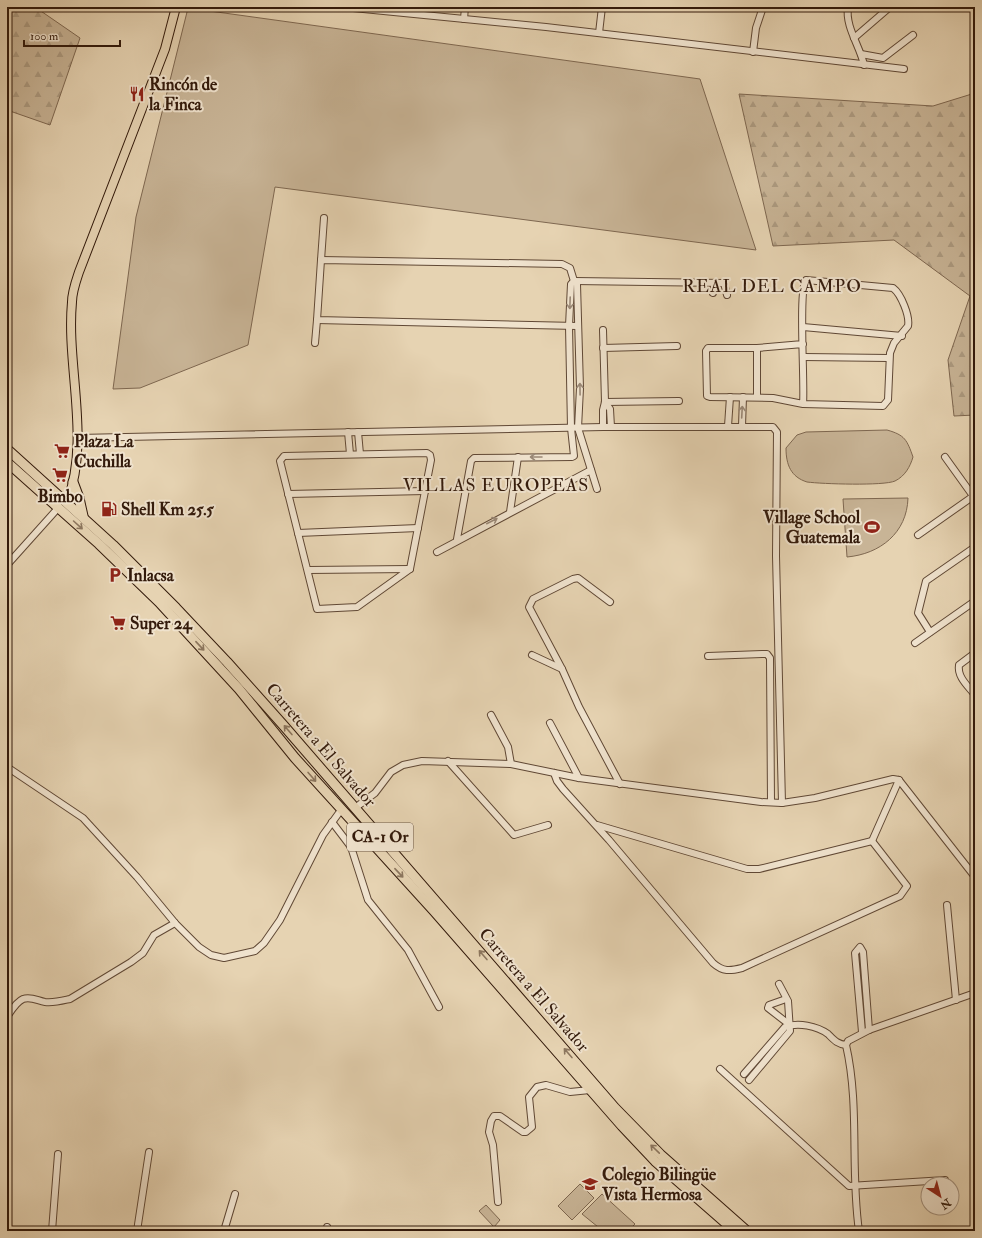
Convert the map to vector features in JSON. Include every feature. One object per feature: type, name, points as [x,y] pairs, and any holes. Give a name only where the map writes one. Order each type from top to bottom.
[{"type":"highway","name":"Carretera a El Salvador","points":[[7,448],[83,516],[176,608],[284,726],[632,1127],[747,1231]]},
{"type":"highway","name":"Carretera a El Salvador","points":[[7,462],[120,563],[199,645],[239,689],[292,754],[341,810],[434,911],[590,1090],[655,1161],[735,1231]]},
{"type":"highway","points":[[64,499],[73,484]]},
{"type":"highway","points":[[73,484],[79,498],[83,516]]},
{"type":"highway","points":[[292,754],[295,747],[297,747],[324,778],[338,788]]},
{"type":"main road","points":[[73,484],[78,438],[72,317],[72,301],[75,286],[165,49],[176,7]]},
{"type":"street","points":[[343,7],[599,33],[904,69]]},
{"type":"street","points":[[464,19],[465,7]]},
{"type":"street","points":[[599,33],[602,7]]},
{"type":"street","points":[[753,52],[756,28],[763,7]]},
{"type":"street","points":[[848,7],[848,18],[864,65]]},
{"type":"street","points":[[854,38],[890,7]]},
{"type":"street","points":[[861,54],[883,58],[913,35]]},
{"type":"street","points":[[315,343],[324,218]]},
{"type":"street","points":[[321,260],[562,264],[570,268],[574,281],[577,284],[578,367],[580,388],[578,428],[597,489]]},
{"type":"street","points":[[803,344],[757,348],[709,347],[706,349],[706,396],[710,398],[757,397],[789,400],[803,404],[885,405],[888,400],[889,358],[894,343],[902,336],[908,326],[908,316],[894,289],[808,279],[804,282],[803,404]]},
{"type":"street","points":[[574,281],[715,283],[724,284],[727,294]]},
{"type":"street","points":[[457,539],[472,459],[478,457],[572,457],[575,453],[571,428],[570,368],[571,284],[574,281]]},
{"type":"street","points":[[713,293],[715,283]]},
{"type":"street","points":[[317,320],[577,326]]},
{"type":"street","points":[[803,327],[902,336]]},
{"type":"street","points":[[603,330],[605,402],[603,410],[603,427]]},
{"type":"street","points":[[603,348],[677,346]]},
{"type":"street","points":[[757,348],[757,397]]},
{"type":"street","points":[[804,357],[889,358]]},
{"type":"street","points":[[570,368],[578,367]]},
{"type":"street","points":[[728,426],[730,397]]},
{"type":"street","points":[[742,426],[743,397]]},
{"type":"street","points":[[605,402],[679,401]]},
{"type":"street","points":[[605,402],[610,409],[611,427]]},
{"type":"street","points":[[78,438],[603,427],[770,426],[776,428],[776,556],[782,803]]},
{"type":"street","points":[[348,432],[350,454]]},
{"type":"street","points":[[358,432],[360,454]]},
{"type":"street","points":[[574,448],[583,447]]},
{"type":"street","points":[[426,453],[430,455],[431,460],[410,569],[357,607],[322,610],[317,609],[315,606],[308,570],[280,461],[281,458],[350,454],[426,453]]},
{"type":"street","points":[[510,512],[518,457]]},
{"type":"street","points":[[918,535],[974,496],[945,457]]},
{"type":"street","points":[[437,552],[457,539],[591,470]]},
{"type":"street","points":[[288,494],[425,491]]},
{"type":"street","points":[[7,565],[59,507]]},
{"type":"street","points":[[298,533],[418,528]]},
{"type":"street","points":[[930,632],[918,612],[926,581],[975,547]]},
{"type":"street","points":[[308,570],[410,569]]},
{"type":"street","points":[[610,602],[578,578],[573,579],[540,596],[530,603],[529,607],[562,670],[579,707],[620,784]]},
{"type":"street","points":[[914,643],[975,601]]},
{"type":"street","points":[[975,653],[959,665],[958,671],[960,676],[975,695]]},
{"type":"street","points":[[708,656],[767,654],[770,658],[772,802]]},
{"type":"street","points":[[532,655],[562,670]]},
{"type":"street","points":[[491,715],[508,747],[511,764]]},
{"type":"street","points":[[550,723],[579,778]]},
{"type":"street","points":[[355,808],[375,793],[391,772],[403,765],[422,761],[511,764],[579,778],[620,784],[782,803],[815,798],[888,779],[898,780],[975,877]]},
{"type":"street","points":[[448,761],[514,835],[548,825]]},
{"type":"street","points":[[7,767],[83,818],[137,877],[175,923],[199,947],[211,955],[224,958],[255,951],[264,943],[280,920],[323,835],[341,810]]},
{"type":"street","points":[[554,773],[557,781],[563,789],[595,824],[713,963],[719,968],[729,972],[742,968],[900,896],[906,886],[872,841]]},
{"type":"street","points":[[872,841],[898,780]]},
{"type":"street","points":[[332,822],[351,847],[368,900],[408,950],[438,1007]]},
{"type":"street","points":[[595,824],[747,869],[759,869],[872,841]]},
{"type":"street","points":[[947,904],[956,1000]]},
{"type":"street","points":[[7,1017],[17,1003],[23,999],[29,998],[45,1002],[58,1002],[70,999],[131,962],[143,953],[154,936],[175,923]]},
{"type":"street","points":[[862,1032],[855,953],[860,947],[863,952],[869,1030]]},
{"type":"street","points":[[779,984],[786,999],[790,1025]]},
{"type":"street","points":[[859,1231],[852,1078],[846,1045],[848,1041],[862,1032],[975,993]]},
{"type":"street","points":[[786,999],[769,1005],[768,1008],[790,1025]]},
{"type":"street","points":[[749,1080],[785,1027],[790,1025],[812,1027],[826,1033],[836,1042],[846,1045]]},
{"type":"street","points":[[744,1074],[766,1053]]},
{"type":"street","points":[[720,1069],[849,1186],[920,1182]]},
{"type":"street","points":[[498,1202],[493,1144],[489,1132],[492,1118],[494,1116],[500,1116],[526,1132],[532,1127],[529,1097],[537,1087],[546,1085],[570,1092],[590,1090]]},
{"type":"street","points":[[137,1231],[149,1152]]},
{"type":"street","points":[[52,1231],[58,1154]]},
{"type":"street","points":[[224,1231],[235,1194]]},
{"type":"green space","points":[[7,7],[35,7],[80,38],[50,125],[7,110]]},
{"type":"green space","points":[[188,8],[700,79],[756,250],[275,187],[248,345],[140,388],[113,389],[136,217]]},
{"type":"green space","points":[[975,93],[975,415],[954,416],[948,360],[970,296],[894,240],[773,246],[739,94],[933,106]]},
{"type":"green space","points":[[887,430],[902,436],[907,442],[913,457],[907,471],[902,477],[895,481],[879,484],[807,482],[793,474],[788,465],[786,448],[797,435],[806,432]]},
{"type":"green space","name":"Village School Guatemala","points":[[908,498],[903,522],[890,540],[870,551],[847,557],[843,499]]},
{"type":"green space","points":[[580,1184],[594,1198],[572,1220],[558,1206]]},
{"type":"green space","points":[[602,1194],[635,1224],[628,1231],[603,1231],[582,1214]]},
{"type":"green space","points":[[486,1205],[500,1220],[494,1227],[479,1211]]},
{"type":"place","name":"Rincón de la Finca","points":[[137,94]]},
{"type":"place","name":"Plaza La Cuchilla","points":[[62,451]]},
{"type":"place","name":"Bimbo","points":[[60,475]]},
{"type":"place","name":"Shell Km 25.5","points":[[109,509]]},
{"type":"place","name":"Village School Guatemala","points":[[872,527]]},
{"type":"place","name":"Inlacsa","points":[[115,575]]},
{"type":"place","name":"Super 24","points":[[118,623]]},
{"type":"place","name":"Colegio Bilingüe Vista Hermosa","points":[[590,1184]]},
{"type":"district","name":"REAL DEL CAMPO","points":[[772,286]]},
{"type":"district","name":"VILLAS EUROPEAS","points":[[496,485]]}]
